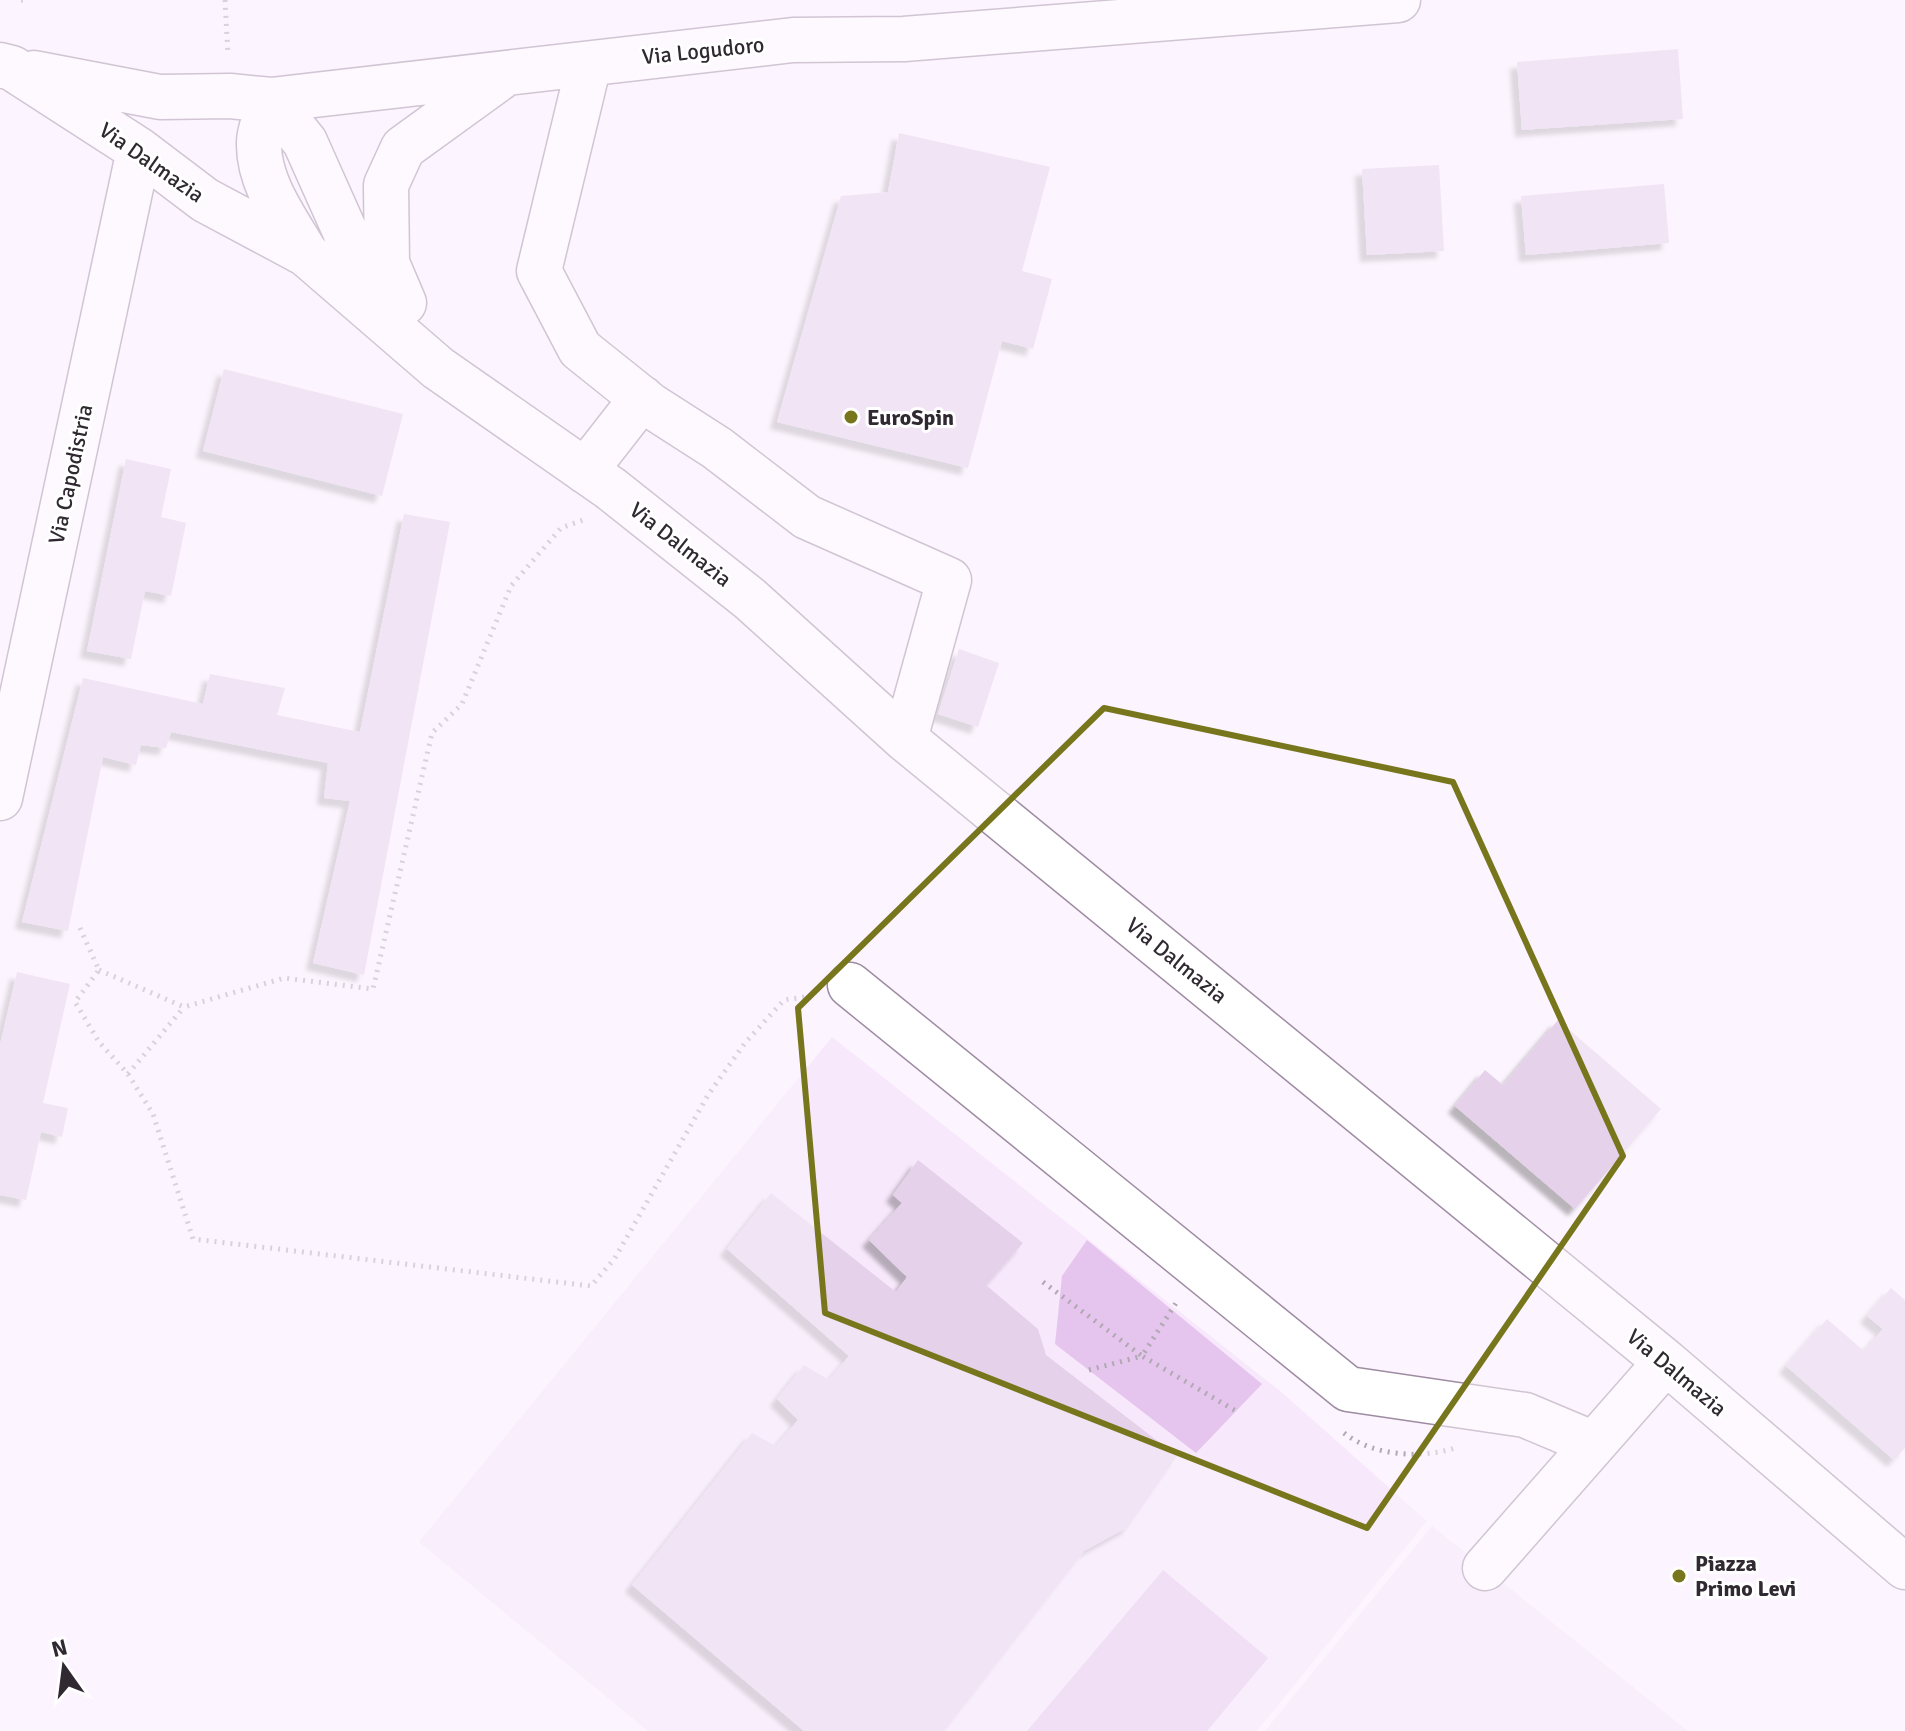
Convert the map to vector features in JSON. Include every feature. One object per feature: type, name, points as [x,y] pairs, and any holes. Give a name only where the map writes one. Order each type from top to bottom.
[{"type":"street","name":"Via Logudoro","points":[[6,67],[160,97],[250,98],[503,76],[793,40],[917,38],[1398,0]]},
{"type":"street","points":[[589,64],[539,271],[580,349],[642,398],[717,448],[807,517],[949,580],[905,739]]},
{"type":"street","name":"Via Dalmazia","points":[[6,67],[139,150],[205,200],[306,254],[438,368],[597,480],[750,599],[905,739],[1666,1362],[1905,1567]]},
{"type":"street","name":"Via Dalmazia","points":[[438,368],[387,263],[386,185],[403,148],[503,76]]},
{"type":"street","name":"Via Dalmazia","points":[[250,98],[262,168],[279,208],[306,254]]},
{"type":"street","name":"Via Dalmazia","points":[[250,98],[305,142],[360,265],[407,309]]},
{"type":"street","name":"Via Capodistria","points":[[0,798],[139,150]]},
{"type":"street","points":[[597,480],[642,398]]},
{"type":"street","points":[[832,990],[1348,1389],[1525,1415],[1594,1444]]},
{"type":"street","points":[[1485,1568],[1666,1362]]},
{"type":"path","points":[[21,0],[29,0]]},
{"type":"path","points":[[225,0],[250,98]]},
{"type":"path","points":[[128,1074],[184,1007],[284,978],[373,989],[432,733],[462,704],[511,586],[561,528],[589,518],[597,480]]},
{"type":"path","points":[[80,928],[99,970],[184,1007]]},
{"type":"path","points":[[99,970],[75,1002],[99,1042],[128,1074],[153,1114],[193,1239],[591,1286],[615,1258],[708,1095],[745,1043],[784,1000],[832,990]]},
{"type":"path","points":[[1043,1282],[1142,1356],[1236,1411]]},
{"type":"path","points":[[1089,1370],[1142,1356],[1179,1299],[1189,1307]]},
{"type":"path","points":[[1340,1429],[1361,1446],[1419,1455],[1465,1444]]},
{"type":"highlighted area","points":[[1104,708],[1453,782],[1623,1156],[1367,1528],[825,1313],[798,1008]]},
{"type":"shaded area","points":[[832,1037],[1280,1391],[1427,1521],[1257,1731],[648,1731],[419,1542]]},
{"type":"shaded area","points":[[1087,1240],[1262,1384],[1196,1453],[1055,1344],[1062,1276]]},
{"type":"shaded area","points":[[1432,1526],[1688,1731],[1265,1731]]},
{"type":"shaded area","points":[[1163,1570],[1268,1658],[1207,1731],[1027,1731]]},
{"type":"building","points":[[1678,49],[1683,119],[1522,130],[1517,62]]},
{"type":"building","points":[[899,133],[1050,167],[1022,271],[1052,279],[1033,349],[1002,341],[968,468],[777,422],[841,196],[888,192]]},
{"type":"building","points":[[1439,165],[1444,251],[1367,255],[1362,169]]},
{"type":"building","points":[[1664,184],[1669,243],[1526,255],[1521,196]]},
{"type":"building","points":[[224,369],[403,414],[382,496],[203,451]]},
{"type":"building","points":[[126,459],[171,469],[161,517],[186,523],[171,596],[145,591],[131,659],[87,651]]},
{"type":"building","points":[[404,514],[450,522],[364,975],[313,963],[350,801],[324,798],[328,763],[171,732],[166,748],[141,745],[136,765],[103,757],[68,931],[22,922],[83,678],[203,704],[210,674],[285,688],[277,715],[360,732]]},
{"type":"building","points":[[959,649],[999,663],[978,727],[938,714]]},
{"type":"building","points":[[17,972],[70,984],[43,1103],[68,1108],[62,1137],[41,1132],[26,1200],[0,1195],[0,1045]]},
{"type":"building","points":[[1558,1020],[1661,1109],[1575,1209],[1455,1106],[1485,1070],[1503,1085]]},
{"type":"building","points":[[918,1160],[1023,1243],[986,1285],[1038,1329],[1046,1355],[1177,1456],[1128,1527],[1084,1551],[944,1731],[804,1731],[632,1585],[752,1433],[776,1446],[798,1420],[777,1399],[804,1365],[829,1380],[849,1356],[727,1249],[771,1193],[896,1292],[907,1277],[869,1240],[902,1203],[893,1195]]},
{"type":"building","points":[[1891,1288],[1905,1300],[1905,1448],[1894,1460],[1786,1366],[1827,1319],[1864,1351],[1883,1329],[1867,1316]]},
{"type":"place","name":"EuroSpin","points":[[851,417]]},
{"type":"place","name":"Piazza Primo Levi","points":[[1679,1576]]}]
